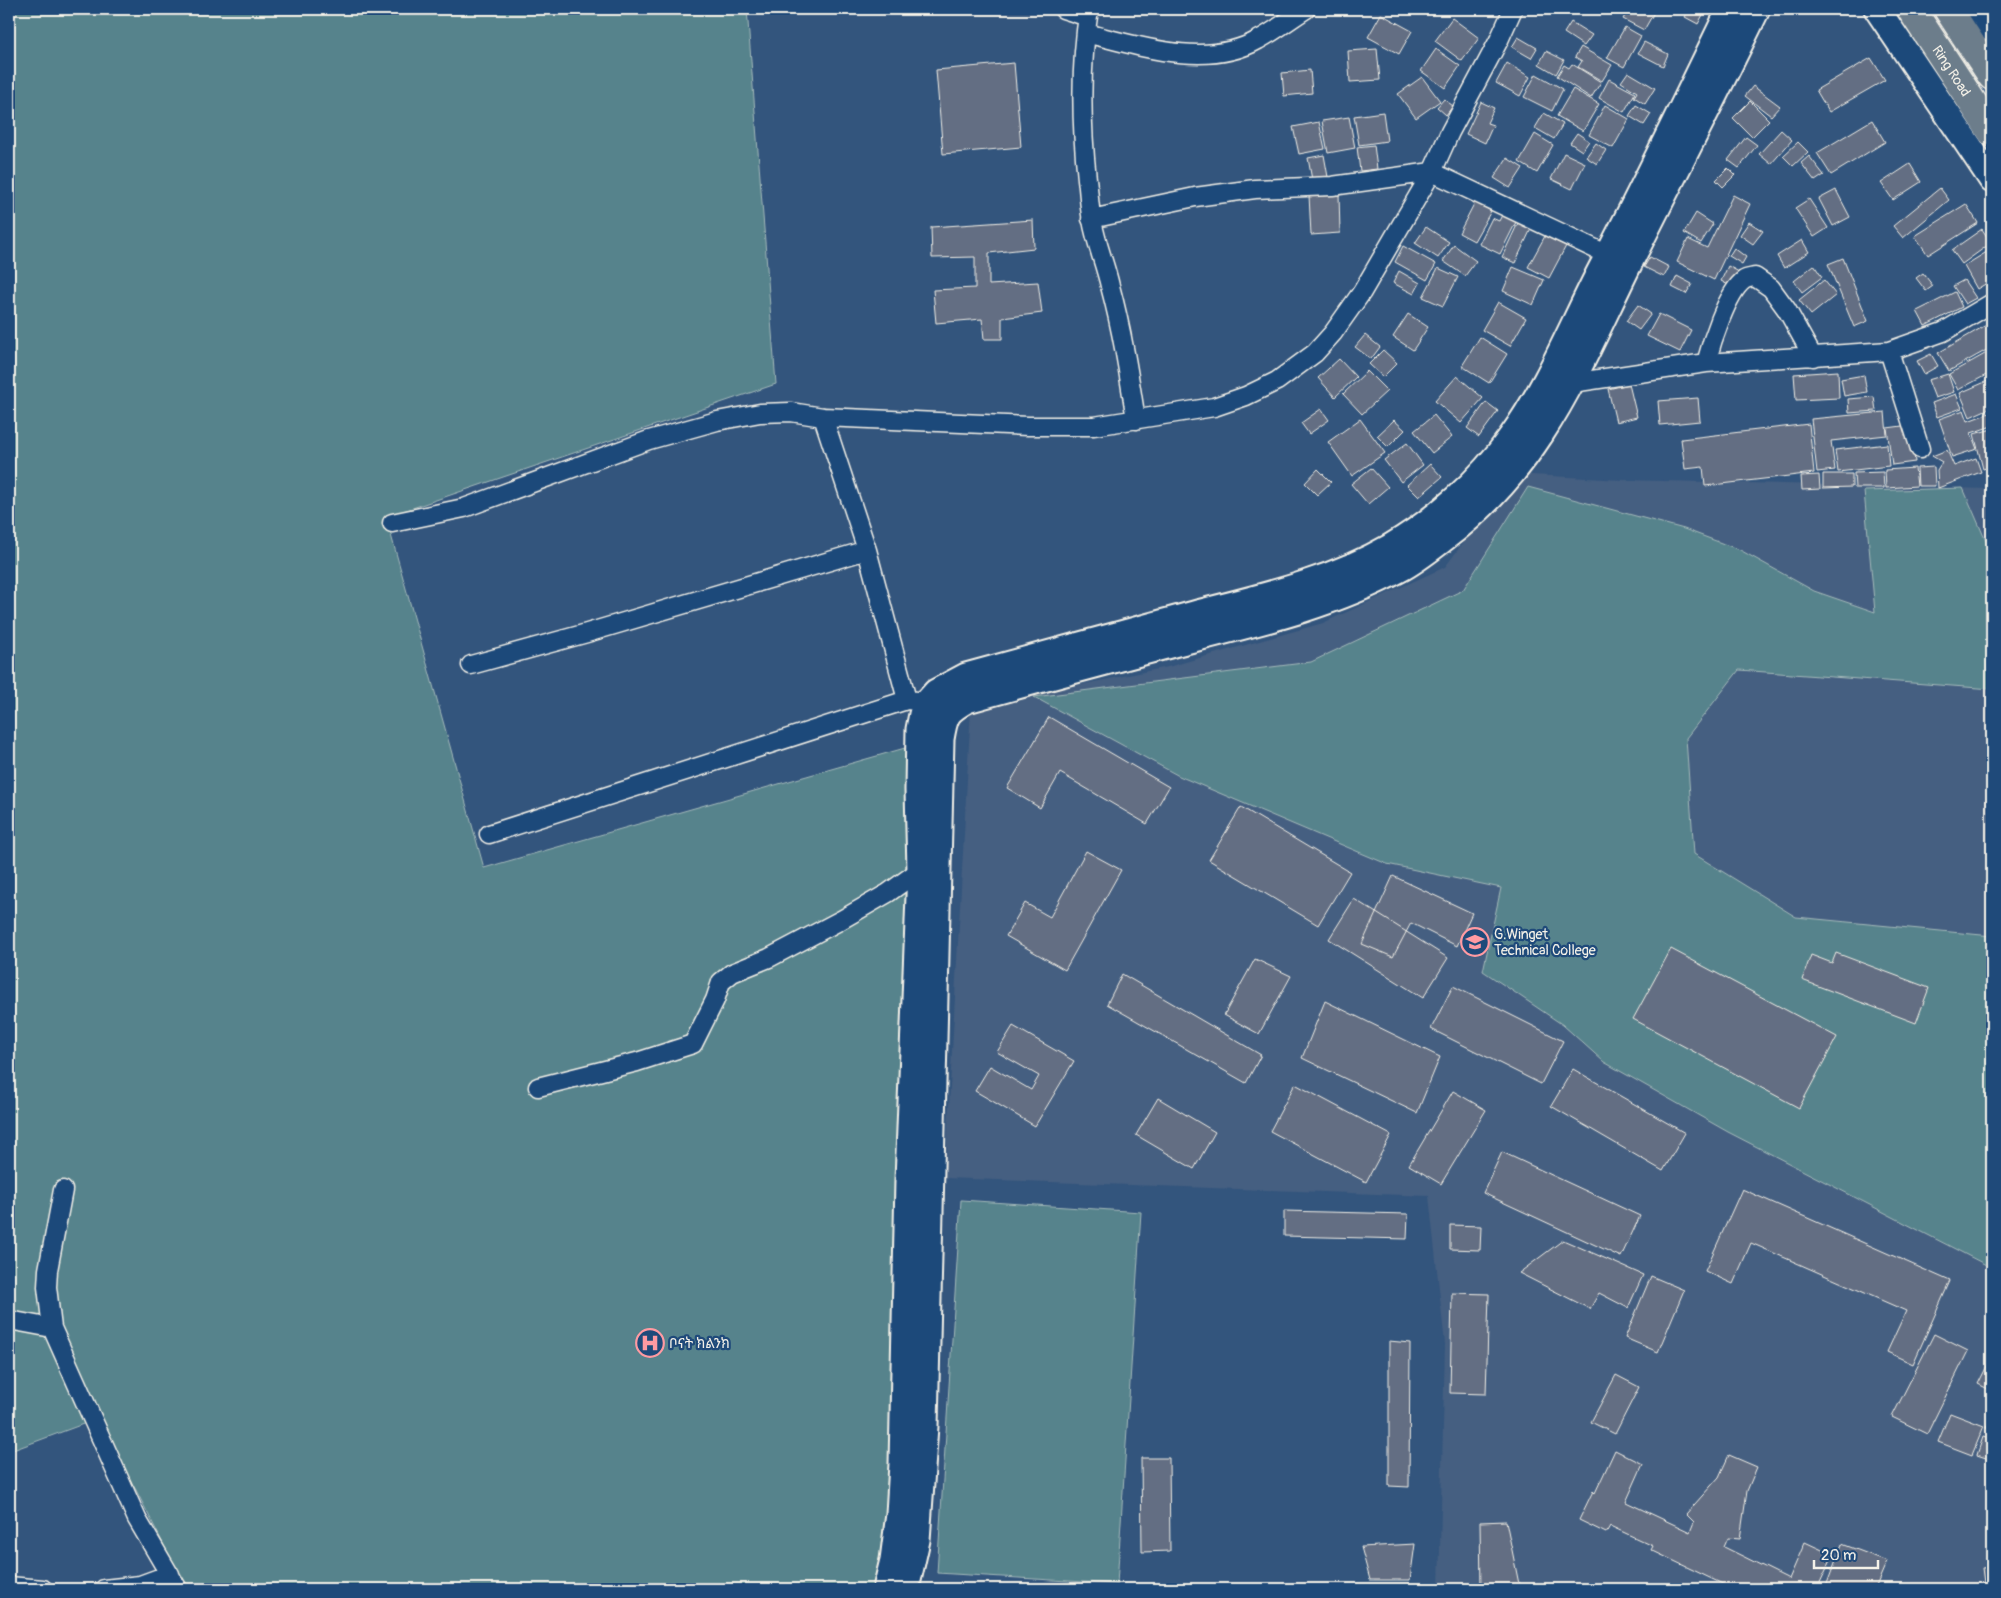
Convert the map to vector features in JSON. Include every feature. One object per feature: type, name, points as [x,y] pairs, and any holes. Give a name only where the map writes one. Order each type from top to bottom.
[{"type":"highway","name":"Ring Road","points":[[1911,9],[1992,132]]},
{"type":"highway","points":[[1948,9],[1992,76]]},
{"type":"main road","points":[[886,1589],[893,1560],[900,1514],[902,1472],[908,1180],[920,870],[918,790],[919,729],[922,714],[917,701],[966,676],[1290,589],[1334,574],[1390,546],[1424,524],[1476,479],[1512,436],[1545,381],[1730,9]]},
{"type":"main road","points":[[906,1589],[917,1540],[925,1426],[941,739],[946,714],[955,706],[967,700],[1294,613],[1351,592],[1404,567],[1475,514],[1512,476],[1544,432],[1572,383],[1757,9]]},
{"type":"main road","points":[[1876,9],[1992,180]]},
{"type":"main road","points":[[1978,9],[1992,29]]},
{"type":"street","points":[[1063,9],[1162,51],[1185,54],[1210,53],[1234,49],[1257,41],[1306,9]]},
{"type":"street","points":[[392,523],[464,508],[649,440],[717,421],[760,412],[791,412],[823,417],[1028,426],[1094,426],[1214,407],[1246,396],[1277,381],[1315,353],[1333,334],[1362,292],[1432,172],[1450,132],[1499,40],[1513,9]]},
{"type":"street","points":[[1088,19],[1082,94],[1084,148],[1092,219],[1102,262],[1110,284],[1136,420]]},
{"type":"street","points":[[1092,219],[1195,197],[1255,189],[1332,186],[1432,172],[1608,255]]},
{"type":"street","points":[[1706,363],[1714,332],[1736,287],[1745,279],[1755,277],[1771,288],[1787,310],[1813,357]]},
{"type":"street","points":[[1545,381],[1572,383],[1706,363],[1753,359],[1889,352],[1943,332],[1992,303]]},
{"type":"street","points":[[1889,352],[1920,449]]},
{"type":"street","points":[[489,834],[917,701],[823,417]]},
{"type":"street","points":[[471,665],[587,633],[867,550]]},
{"type":"street","points":[[538,1087],[637,1062],[693,1044],[715,1000],[721,982],[732,973],[769,958],[841,920],[888,893],[920,870]]},
{"type":"street","points":[[62,1190],[48,1270],[52,1328],[97,1433],[137,1519],[174,1582],[104,1589]]},
{"type":"street","points":[[9,1320],[52,1328]]},
{"type":"street","points":[[9,1586],[43,1589]]},
{"type":"shaded area","name":"G.Winget Technical College","points":[[1515,474],[1623,480],[1992,489],[1992,1589],[1439,1589],[1445,1344],[1429,1196],[945,1178],[971,707],[1168,667],[1323,623],[1445,567]]},
{"type":"green space","points":[[9,9],[747,9],[776,384],[386,517],[484,868],[912,746],[891,1589],[186,1589],[136,1490],[94,1420],[13,1450],[9,1447]]},
{"type":"green space","points":[[1528,487],[1684,529],[1740,550],[1814,591],[1875,612],[1864,491],[1963,488],[1992,555],[1992,689],[1739,670],[1686,738],[1694,854],[1796,917],[1992,936],[1992,1268],[1728,1132],[1604,1062],[1563,1025],[1483,971],[1501,888],[1387,864],[1179,776],[1034,697],[1311,662],[1463,590]]},
{"type":"green space","points":[[961,1200],[1141,1212],[1117,1584],[937,1573]]},
{"type":"building","points":[[1629,9],[1656,9],[1644,30],[1623,19]]},
{"type":"building","points":[[1689,9],[1706,9],[1698,24],[1685,17]]},
{"type":"building","points":[[1381,14],[1412,31],[1399,54],[1368,37]]},
{"type":"building","points":[[1452,18],[1479,38],[1462,61],[1435,41]]},
{"type":"building","points":[[1571,22],[1592,35],[1584,46],[1564,33]]},
{"type":"building","points":[[1625,27],[1641,36],[1624,67],[1607,58]]},
{"type":"building","points":[[1518,37],[1537,48],[1531,58],[1512,47]]},
{"type":"building","points":[[1644,42],[1668,54],[1663,66],[1638,53]]},
{"type":"building","points":[[1581,47],[1612,65],[1602,81],[1578,67],[1582,61],[1575,57]]},
{"type":"building","points":[[1377,49],[1380,80],[1350,82],[1348,51]]},
{"type":"building","points":[[1436,49],[1460,66],[1445,88],[1421,71]]},
{"type":"building","points":[[1546,51],[1564,60],[1556,74],[1539,64]]},
{"type":"building","points":[[1871,58],[1885,80],[1829,112],[1816,90]]},
{"type":"building","points":[[1014,63],[1021,147],[943,154],[936,70]]},
{"type":"building","points":[[1507,63],[1530,77],[1520,96],[1496,83]]},
{"type":"building","points":[[1572,64],[1601,82],[1591,98],[1557,76],[1564,65],[1569,68]]},
{"type":"building","points":[[1310,70],[1312,93],[1284,96],[1282,73]]},
{"type":"building","points":[[1628,72],[1655,88],[1645,104],[1634,97],[1637,92],[1621,82]]},
{"type":"building","points":[[1536,74],[1563,89],[1552,111],[1524,97]]},
{"type":"building","points":[[1422,77],[1440,101],[1416,118],[1398,94]]},
{"type":"building","points":[[1609,79],[1635,93],[1624,112],[1599,98]]},
{"type":"building","points":[[1753,86],[1780,106],[1771,116],[1745,96]]},
{"type":"building","points":[[1573,89],[1599,104],[1583,131],[1557,116]]},
{"type":"building","points":[[1444,99],[1453,106],[1446,115],[1437,107]]},
{"type":"building","points":[[1750,101],[1769,120],[1752,137],[1733,118]]},
{"type":"building","points":[[1481,102],[1494,108],[1487,123],[1493,125],[1485,143],[1466,134]]},
{"type":"building","points":[[1605,105],[1629,119],[1613,148],[1589,135]]},
{"type":"building","points":[[1636,105],[1651,114],[1644,125],[1629,116]]},
{"type":"building","points":[[1383,112],[1387,141],[1359,145],[1354,116]]},
{"type":"building","points":[[1544,113],[1563,124],[1554,139],[1535,128]]},
{"type":"building","points":[[1349,117],[1355,148],[1328,153],[1322,121]]},
{"type":"building","points":[[1872,120],[1885,142],[1831,175],[1817,153]]},
{"type":"building","points":[[1319,122],[1325,149],[1299,154],[1293,127]]},
{"type":"building","points":[[1781,130],[1792,140],[1771,164],[1759,154]]},
{"type":"building","points":[[1577,133],[1589,141],[1582,151],[1570,143]]},
{"type":"building","points":[[1535,134],[1553,145],[1537,173],[1519,162]]},
{"type":"building","points":[[1746,137],[1757,145],[1739,168],[1728,160]]},
{"type":"building","points":[[1798,142],[1808,152],[1793,166],[1783,156]]},
{"type":"building","points":[[1596,143],[1606,150],[1597,164],[1586,157]]},
{"type":"building","points":[[1374,145],[1377,169],[1360,171],[1357,147]]},
{"type":"building","points":[[1564,153],[1585,163],[1572,189],[1551,179]]},
{"type":"building","points":[[1324,155],[1328,177],[1312,180],[1308,158]]},
{"type":"building","points":[[1809,156],[1824,175],[1815,181],[1801,163]]},
{"type":"building","points":[[1507,158],[1523,168],[1510,188],[1494,178]]},
{"type":"building","points":[[1910,164],[1921,182],[1893,200],[1881,183]]},
{"type":"building","points":[[1728,168],[1735,175],[1723,187],[1716,180]]},
{"type":"building","points":[[1940,188],[1949,200],[1903,238],[1893,226]]},
{"type":"building","points":[[1836,190],[1850,217],[1833,226],[1819,199]]},
{"type":"building","points":[[1339,194],[1340,233],[1311,235],[1309,195]]},
{"type":"building","points":[[1733,195],[1750,204],[1714,280],[1677,262],[1688,239],[1707,248]]},
{"type":"building","points":[[1809,199],[1828,228],[1814,237],[1795,208]]},
{"type":"building","points":[[1475,202],[1491,211],[1474,241],[1459,233]]},
{"type":"building","points":[[1966,204],[1978,223],[1928,255],[1915,236]]},
{"type":"building","points":[[1696,213],[1713,224],[1701,243],[1684,233]]},
{"type":"building","points":[[1502,215],[1516,222],[1500,254],[1479,244],[1492,218],[1499,221]]},
{"type":"building","points":[[1033,220],[1034,248],[989,253],[989,285],[1038,282],[1042,313],[1002,318],[1002,339],[984,339],[982,319],[936,323],[933,290],[975,288],[975,257],[932,258],[931,227]]},
{"type":"building","points":[[1749,222],[1763,231],[1753,244],[1740,235]]},
{"type":"building","points":[[1518,223],[1531,229],[1515,263],[1502,257]]},
{"type":"building","points":[[1426,227],[1449,242],[1438,258],[1415,243]]},
{"type":"building","points":[[1982,229],[1991,243],[1962,264],[1952,250]]},
{"type":"building","points":[[1545,236],[1566,246],[1549,278],[1528,267]]},
{"type":"building","points":[[1802,240],[1809,252],[1784,268],[1777,256]]},
{"type":"building","points":[[1454,245],[1476,261],[1465,276],[1443,261]]},
{"type":"building","points":[[1403,246],[1436,264],[1427,280],[1395,262]]},
{"type":"building","points":[[1734,248],[1746,257],[1742,264],[1729,256]]},
{"type":"building","points":[[1990,250],[1992,253],[1992,280],[1977,289],[1964,266]]},
{"type":"building","points":[[1650,257],[1669,267],[1664,277],[1644,267]]},
{"type":"building","points":[[1843,258],[1868,321],[1854,327],[1828,264]]},
{"type":"building","points":[[1814,265],[1822,277],[1802,292],[1794,281]]},
{"type":"building","points":[[1728,266],[1739,272],[1732,287],[1721,281]]},
{"type":"building","points":[[1513,267],[1544,280],[1533,305],[1503,291]]},
{"type":"building","points":[[1438,268],[1458,277],[1443,306],[1423,297]]},
{"type":"building","points":[[1399,271],[1420,283],[1414,294],[1393,283]]},
{"type":"building","points":[[1923,273],[1933,286],[1926,291],[1916,278]]},
{"type":"building","points":[[1677,276],[1692,284],[1686,294],[1672,287]]},
{"type":"building","points":[[1824,280],[1836,295],[1811,315],[1799,300]]},
{"type":"building","points":[[1964,280],[1976,298],[1965,304],[1953,286]]},
{"type":"building","points":[[1955,292],[1962,307],[1925,326],[1917,311]]},
{"type":"building","points":[[1498,302],[1526,318],[1510,346],[1482,330]]},
{"type":"building","points":[[1638,305],[1651,314],[1639,330],[1626,321]]},
{"type":"building","points":[[1408,314],[1428,327],[1413,350],[1393,337]]},
{"type":"building","points":[[1659,314],[1691,330],[1680,352],[1647,336]]},
{"type":"building","points":[[1988,324],[1992,331],[1992,347],[1949,371],[1938,353]]},
{"type":"building","points":[[1365,335],[1380,347],[1371,359],[1355,347]]},
{"type":"building","points":[[1480,337],[1507,354],[1489,383],[1462,366]]},
{"type":"building","points":[[1383,350],[1397,363],[1383,377],[1369,364]]},
{"type":"building","points":[[1992,350],[1992,372],[1958,390],[1949,374]]},
{"type":"building","points":[[1931,354],[1938,366],[1924,374],[1917,361]]},
{"type":"building","points":[[1339,359],[1356,377],[1335,397],[1318,378]]},
{"type":"building","points":[[1367,371],[1387,391],[1362,414],[1343,394]]},
{"type":"building","points":[[1838,371],[1839,398],[1796,400],[1794,374]]},
{"type":"building","points":[[1948,374],[1954,392],[1935,398],[1928,380]]},
{"type":"building","points":[[1864,375],[1867,392],[1844,396],[1841,379]]},
{"type":"building","points":[[1457,376],[1483,398],[1461,423],[1435,401]]},
{"type":"building","points":[[1992,379],[1992,407],[1970,417],[1960,393]]},
{"type":"building","points":[[1629,384],[1637,417],[1616,422],[1608,389]]},
{"type":"building","points":[[1956,394],[1962,408],[1937,417],[1932,403]]},
{"type":"building","points":[[1874,397],[1876,411],[1849,413],[1848,399]]},
{"type":"building","points":[[1698,398],[1700,421],[1660,425],[1658,401]]},
{"type":"building","points":[[1486,402],[1498,411],[1479,437],[1467,428]]},
{"type":"building","points":[[1321,409],[1329,420],[1309,434],[1301,423]]},
{"type":"building","points":[[1964,410],[1968,421],[1992,412],[1992,426],[1971,433],[1977,449],[1952,457],[1939,419]]},
{"type":"building","points":[[1885,412],[1887,435],[1831,441],[1835,470],[1817,472],[1811,419]]},
{"type":"building","points":[[1434,415],[1452,437],[1432,453],[1414,431]]},
{"type":"building","points":[[1360,419],[1385,453],[1352,476],[1328,442]]},
{"type":"building","points":[[1394,420],[1405,430],[1388,447],[1377,436]]},
{"type":"building","points":[[1809,424],[1814,473],[1705,486],[1703,467],[1685,469],[1681,439]]},
{"type":"building","points":[[1910,425],[1915,462],[1892,465],[1887,428]]},
{"type":"building","points":[[1992,429],[1992,466],[1983,469],[1974,434]]},
{"type":"building","points":[[1407,443],[1423,465],[1401,482],[1384,460]]},
{"type":"building","points":[[1887,444],[1889,466],[1838,472],[1835,450]]},
{"type":"building","points":[[1947,450],[1954,466],[1976,458],[1981,472],[1938,488],[1937,470],[1942,462],[1932,456]]},
{"type":"building","points":[[1430,464],[1442,477],[1419,497],[1407,485]]},
{"type":"building","points":[[1934,467],[1935,486],[1918,486],[1917,468]]},
{"type":"building","points":[[1371,468],[1388,487],[1368,504],[1351,484]]},
{"type":"building","points":[[1915,468],[1917,486],[1886,488],[1885,470]]},
{"type":"building","points":[[1318,469],[1331,482],[1317,495],[1305,483]]},
{"type":"building","points":[[1883,472],[1884,488],[1855,488],[1854,473]]},
{"type":"building","points":[[1823,474],[1852,474],[1852,487],[1823,488]]},
{"type":"building","points":[[1819,475],[1820,489],[1802,490],[1801,476]]},
{"type":"building","points":[[1049,717],[1169,787],[1147,824],[1060,773],[1040,808],[1007,788]]},
{"type":"building","points":[[1241,807],[1350,872],[1318,925],[1209,860]]},
{"type":"building","points":[[1086,851],[1121,870],[1065,970],[1006,936],[1025,903],[1050,917]]},
{"type":"building","points":[[1393,876],[1472,913],[1457,946],[1411,923],[1393,957],[1362,944]]},
{"type":"building","points":[[1354,899],[1448,958],[1423,998],[1329,939]]},
{"type":"building","points":[[1671,949],[1837,1037],[1799,1108],[1633,1019]]},
{"type":"building","points":[[1836,953],[1929,988],[1916,1023],[1802,980],[1811,955],[1832,963]]},
{"type":"building","points":[[1255,959],[1291,976],[1259,1034],[1224,1015]]},
{"type":"building","points":[[1122,974],[1261,1055],[1246,1083],[1107,1004]]},
{"type":"building","points":[[1453,986],[1563,1041],[1541,1084],[1431,1029]]},
{"type":"building","points":[[1325,1001],[1440,1057],[1417,1113],[1302,1058]]},
{"type":"building","points":[[1013,1026],[1074,1061],[1035,1126],[975,1091],[990,1066],[1031,1090],[1039,1076],[997,1052]]},
{"type":"building","points":[[1573,1069],[1685,1133],[1663,1171],[1551,1106]]},
{"type":"building","points":[[1295,1084],[1391,1135],[1366,1182],[1270,1131]]},
{"type":"building","points":[[1453,1091],[1486,1110],[1441,1184],[1409,1165]]},
{"type":"building","points":[[1158,1098],[1215,1132],[1194,1169],[1136,1135]]},
{"type":"building","points":[[1502,1152],[1640,1216],[1621,1257],[1483,1193]]},
{"type":"building","points":[[1742,1189],[1950,1281],[1913,1364],[1887,1352],[1906,1311],[1751,1243],[1733,1284],[1705,1271]]},
{"type":"building","points":[[1284,1211],[1408,1214],[1407,1239],[1284,1236]]},
{"type":"building","points":[[1450,1225],[1481,1226],[1480,1250],[1450,1249]]},
{"type":"building","points":[[1563,1240],[1643,1275],[1628,1308],[1599,1293],[1590,1309],[1519,1273]]},
{"type":"building","points":[[1651,1276],[1684,1290],[1658,1352],[1625,1338]]},
{"type":"building","points":[[1452,1293],[1489,1294],[1486,1394],[1450,1393]]},
{"type":"building","points":[[1934,1334],[1968,1351],[1927,1434],[1892,1417]]},
{"type":"building","points":[[1389,1341],[1410,1343],[1409,1487],[1389,1486]]},
{"type":"building","points":[[1992,1356],[1992,1391],[1978,1384]]},
{"type":"building","points":[[1616,1375],[1639,1387],[1615,1434],[1591,1422]]},
{"type":"building","points":[[1950,1413],[1984,1426],[1972,1455],[1938,1442]]},
{"type":"building","points":[[1992,1413],[1992,1430],[1986,1428]]},
{"type":"building","points":[[1983,1437],[1992,1440],[1992,1460],[1977,1455]]},
{"type":"building","points":[[1615,1450],[1643,1464],[1626,1502],[1690,1532],[1694,1522],[1686,1514],[1719,1477],[1729,1455],[1757,1467],[1747,1491],[1740,1539],[1728,1538],[1724,1547],[1789,1579],[1805,1542],[1833,1555],[1817,1589],[1743,1589],[1738,1587],[1733,1589],[1651,1550],[1653,1546],[1610,1526],[1606,1533],[1579,1520],[1593,1491],[1595,1493]]},
{"type":"building","points":[[1141,1458],[1169,1458],[1170,1551],[1142,1552]]},
{"type":"building","points":[[1506,1521],[1520,1589],[1481,1589],[1480,1522]]},
{"type":"building","points":[[1415,1544],[1410,1580],[1370,1580],[1361,1547]]},
{"type":"building","points":[[1842,1544],[1887,1561],[1875,1589],[1825,1589]]},
{"type":"building","points":[[1992,1567],[1992,1582],[1984,1583],[1982,1568]]},
{"type":"place","name":"G.Winget Technical College","points":[[1475,942]]},
{"type":"place","name":"ቦናት ክልንክ","points":[[650,1343]]}]
